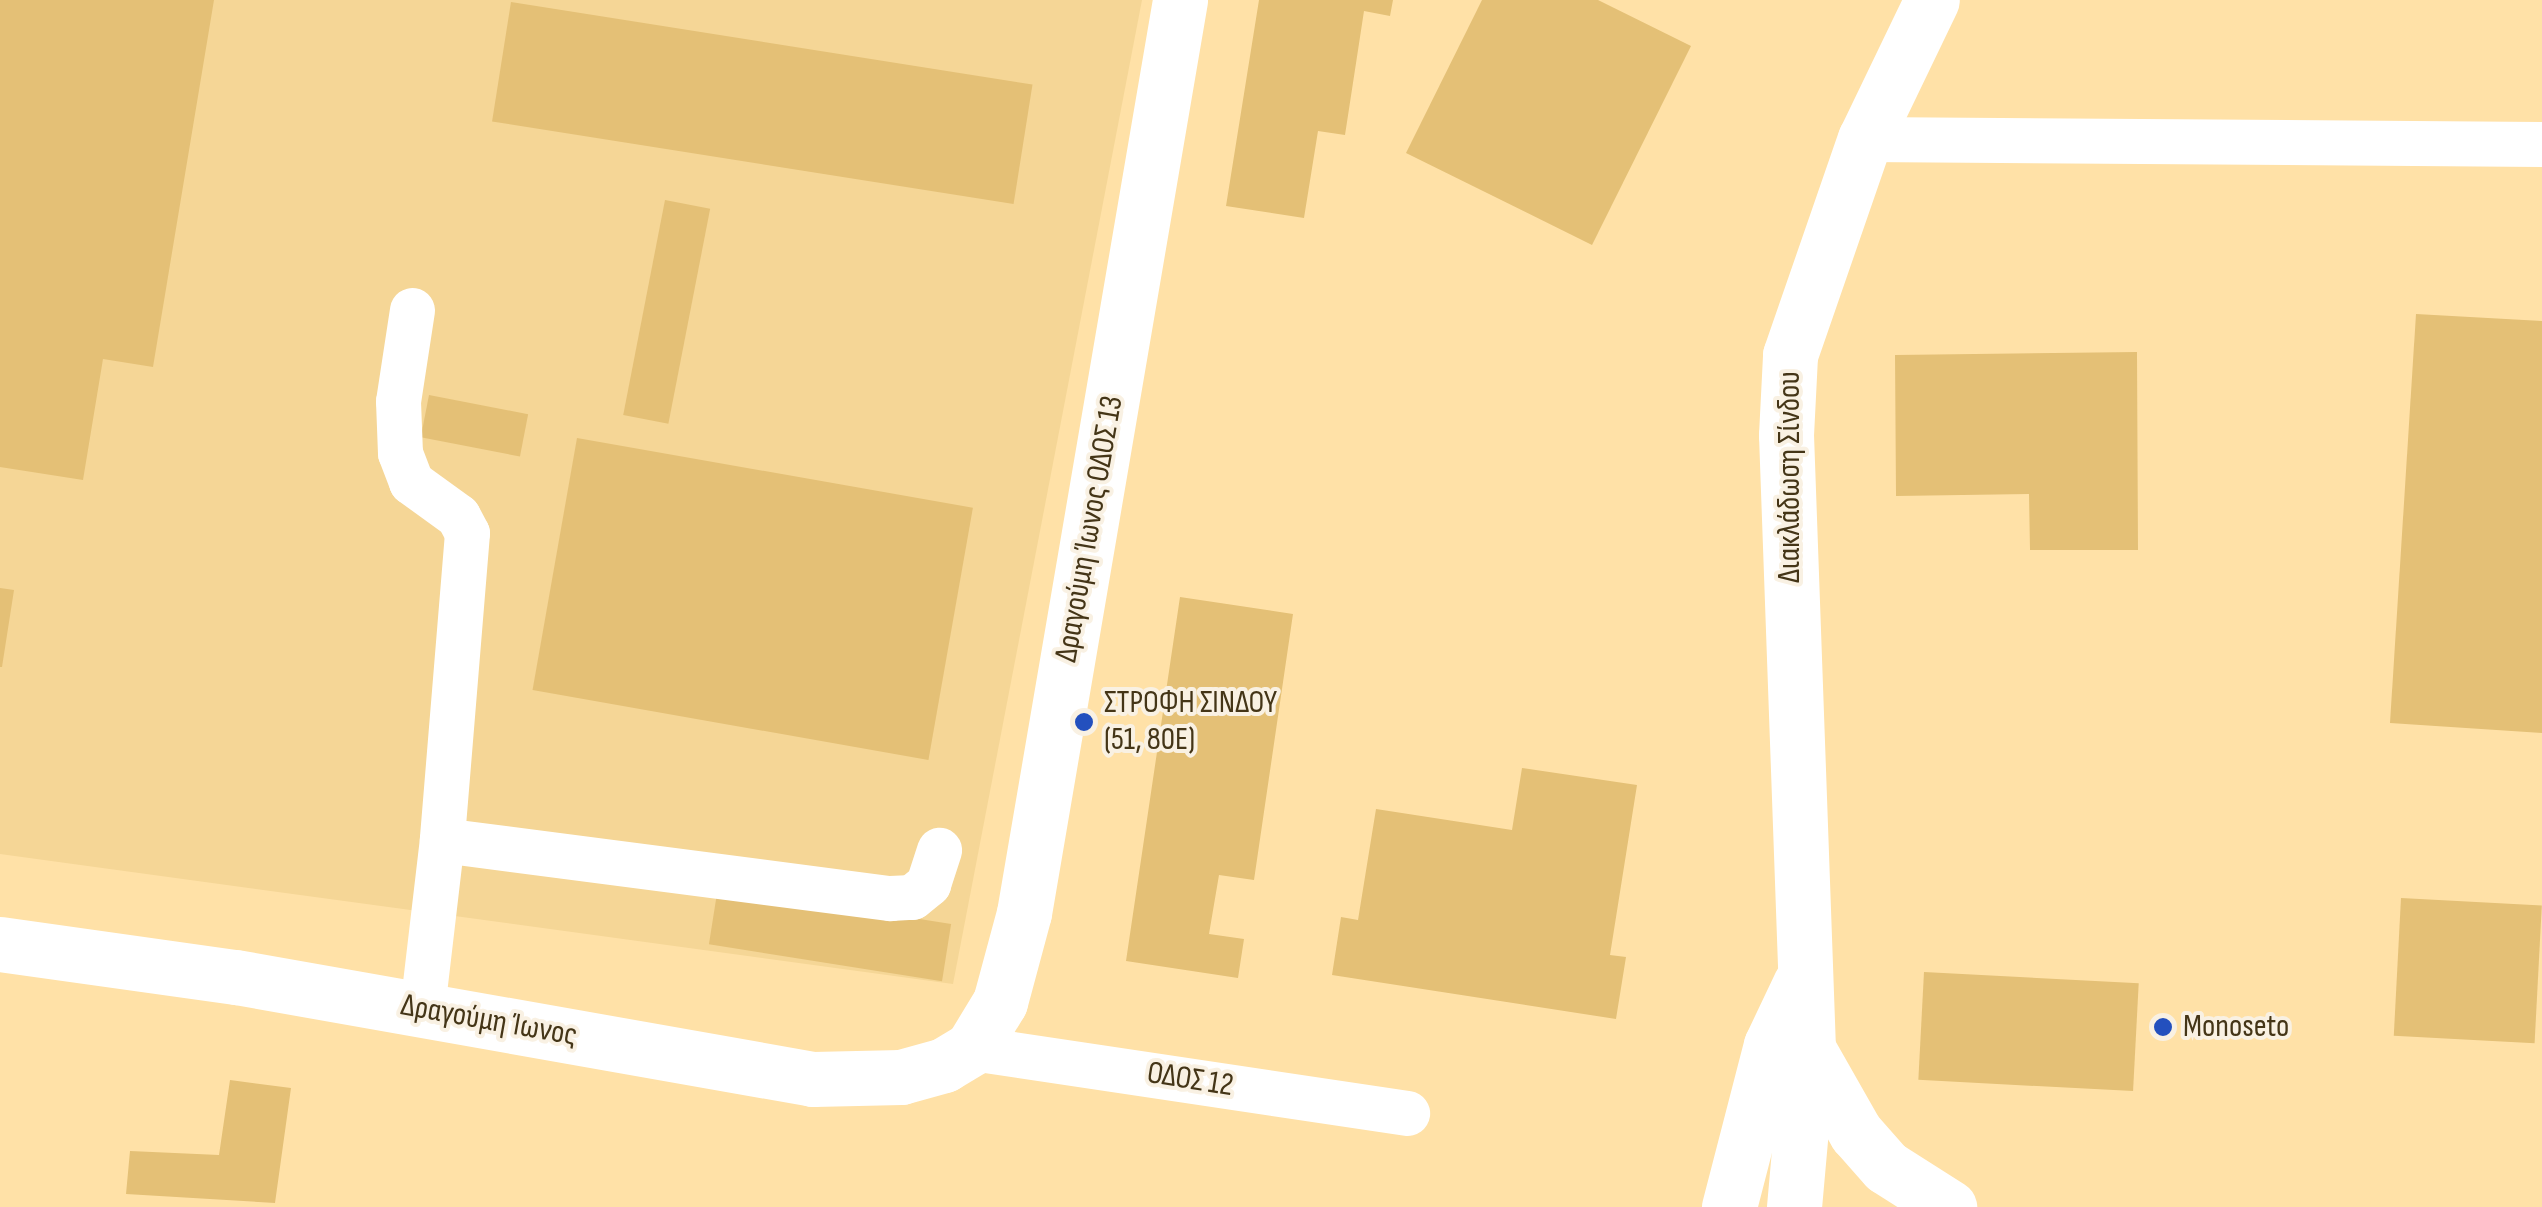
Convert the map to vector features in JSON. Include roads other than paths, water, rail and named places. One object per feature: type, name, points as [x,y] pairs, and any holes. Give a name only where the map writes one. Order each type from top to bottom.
[{"type":"main road","name":"Δραγούμη Ίωνος ΟΔΟΣ 13","points":[[972,1048],[993,1018],[1024,913],[1180,0]]},
{"type":"main road","name":"Διακλάδωση Σίνδου","points":[[1808,1049],[1801,981],[1786,435],[1790,356],[1865,139],[1932,0]]},
{"type":"main road","name":"Δραγούμη Ίωνος","points":[[0,944],[422,1009],[833,1081],[915,1073],[972,1048]]},
{"type":"main road","points":[[1729,1207],[1771,1045],[1801,981]]},
{"type":"main road","points":[[1794,1207],[1808,1049]]},
{"type":"main road","points":[[1808,1049],[1856,1133],[1886,1167],[1949,1207]]},
{"type":"street","points":[[1865,139],[2542,144]]},
{"type":"street","points":[[412,310],[398,402],[400,452],[411,482],[458,516],[467,533],[442,840],[422,1009]]},
{"type":"street","points":[[442,840],[890,898],[912,897],[928,884],[938,850]]},
{"type":"street","name":"ΟΔΟΣ 12","points":[[972,1048],[1407,1113]]},
{"type":"place","name":"ΣΤΡΟΦΗ ΣΙΝΔΟΥ (51, 80Ε)","points":[[1084,722]]},
{"type":"place","name":"Monoseto","points":[[2163,1027]]}]
